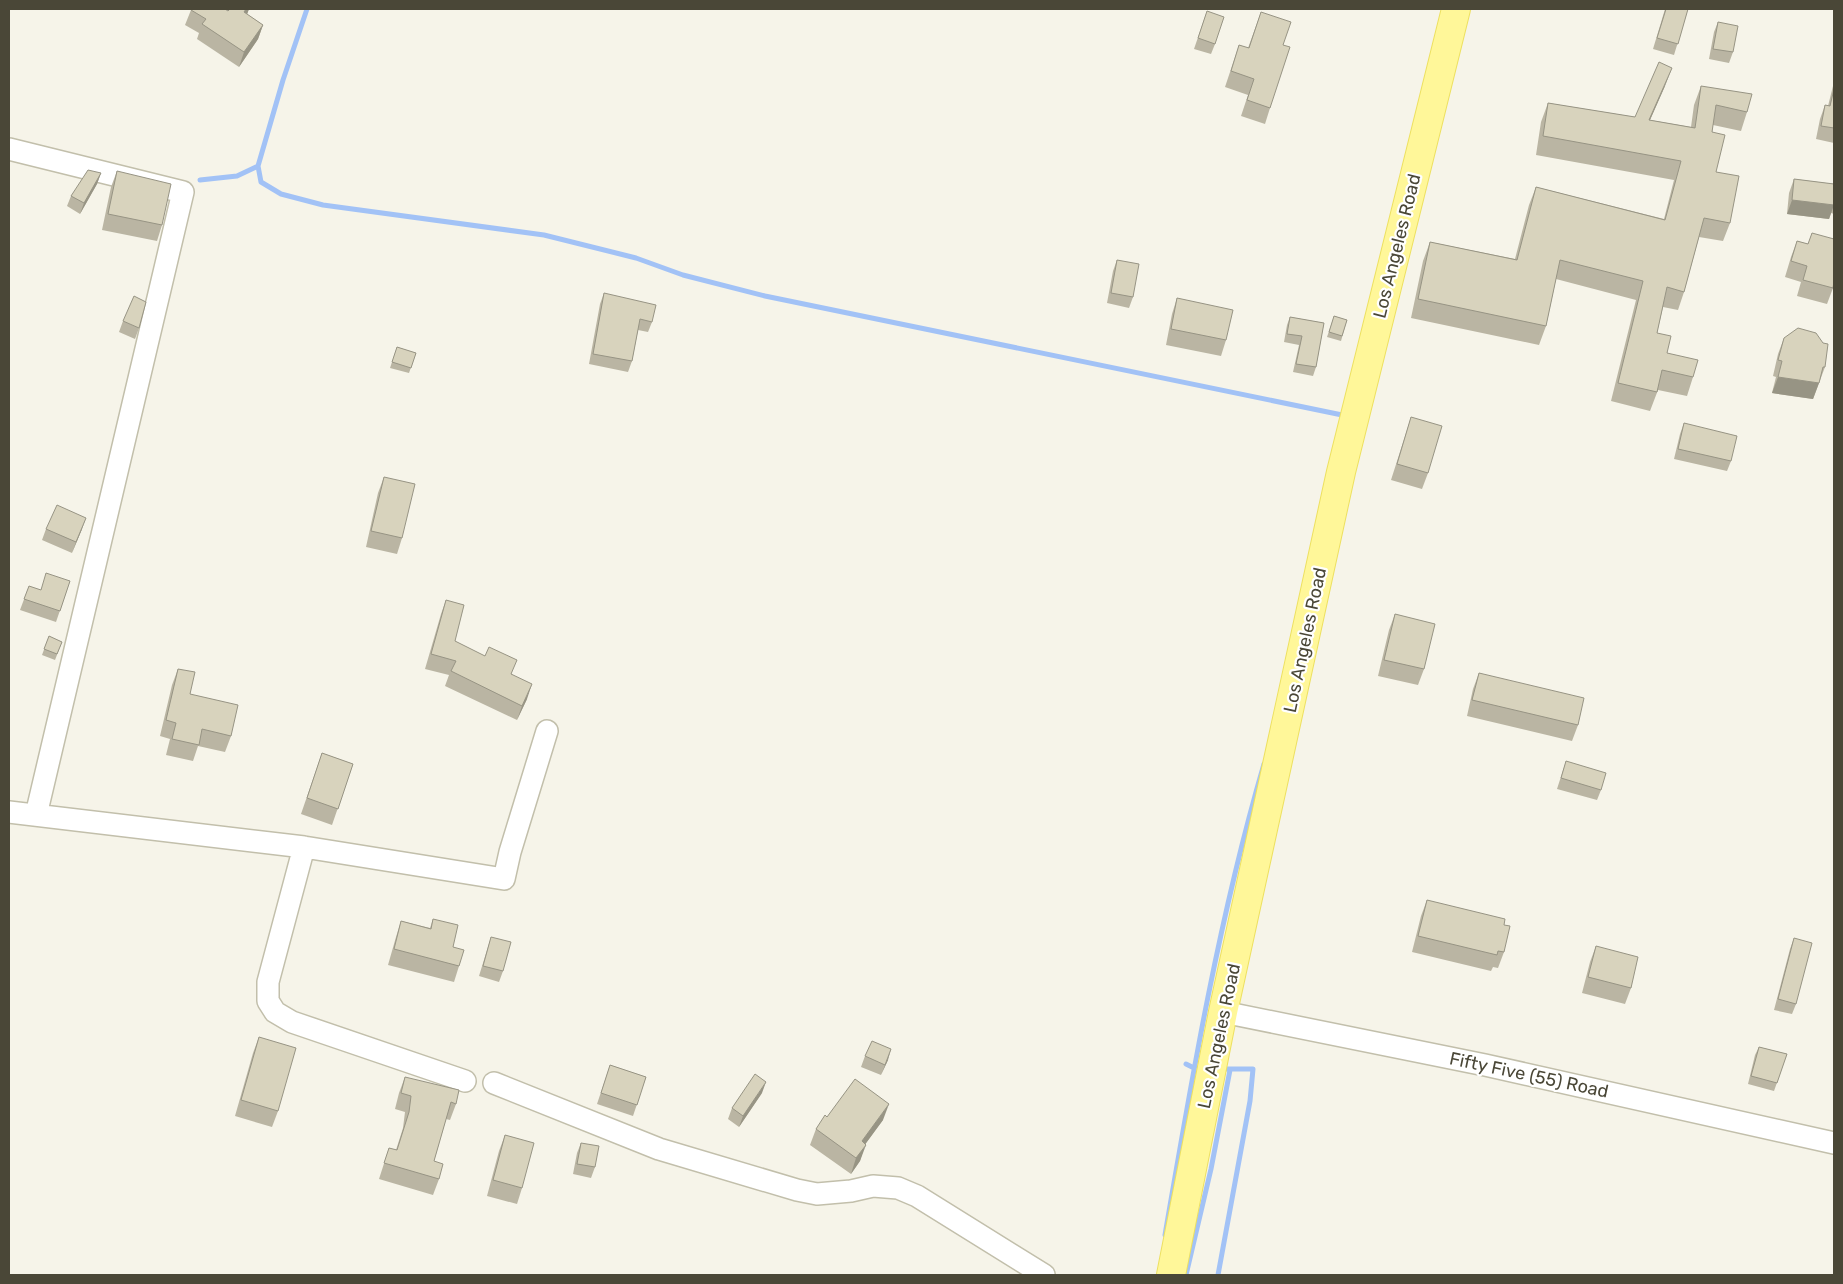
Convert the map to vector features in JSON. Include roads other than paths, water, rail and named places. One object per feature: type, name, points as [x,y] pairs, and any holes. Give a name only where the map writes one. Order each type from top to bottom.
[{"type":"main road","name":"Los Angeles Road","points":[[1171,1275],[1223,1012],[1341,472],[1456,9]]},
{"type":"street","points":[[9,149],[183,192],[36,815]]},
{"type":"street","points":[[9,812],[304,847],[504,879],[510,852],[547,731]]},
{"type":"street","points":[[304,847],[268,982],[268,1001],[275,1012],[292,1022],[349,1043],[465,1081]]},
{"type":"street","name":"Fifty Five (55) Road","points":[[1223,1012],[1278,1021],[1494,1067],[1834,1143]]},
{"type":"street","points":[[494,1082],[659,1148],[796,1190],[817,1194],[851,1192],[873,1186],[898,1188],[917,1196],[1044,1275]]},
{"type":"waterway","points":[[200,180],[237,176],[258,166],[283,80],[307,9]]},
{"type":"waterway","points":[[258,166],[261,182],[281,194],[323,205],[544,235],[636,258],[683,275],[765,296],[1347,416]]},
{"type":"waterway","points":[[1165,1235],[1196,1057],[1220,939],[1233,880],[1264,764]]},
{"type":"waterway","points":[[1186,1064],[1194,1068]]},
{"type":"waterway","points":[[1218,1275],[1250,1101],[1253,1069],[1221,1069]]},
{"type":"waterway","points":[[1186,1275],[1211,1169],[1230,1070]]}]
